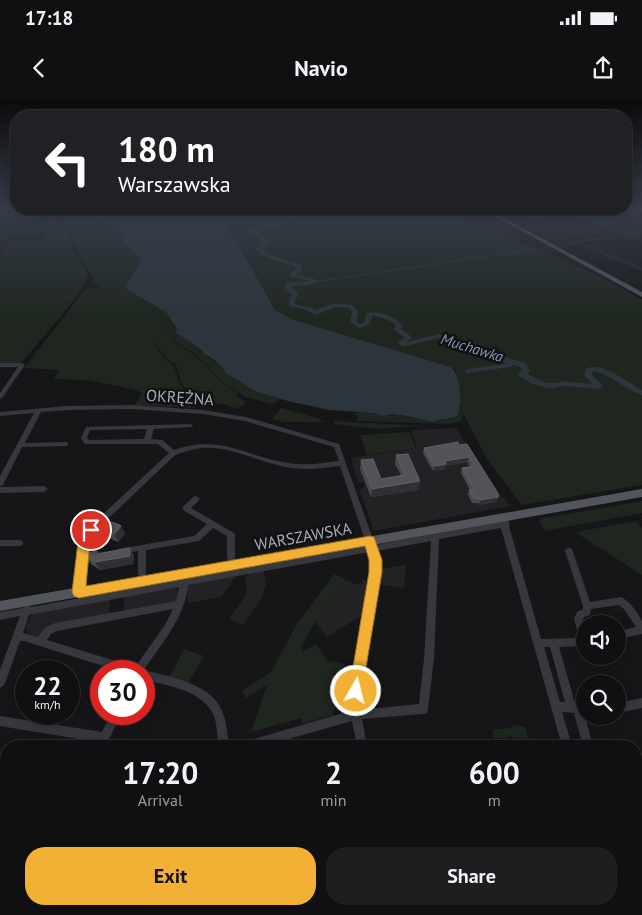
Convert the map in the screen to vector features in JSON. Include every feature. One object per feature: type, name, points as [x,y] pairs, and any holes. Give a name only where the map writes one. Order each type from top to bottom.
[{"type":"main road","points":[[552,246],[642,295]]},
{"type":"main road","name":"WARSZAWSKA","points":[[0,606],[28,606],[79,592],[184,578],[504,521],[642,493]]},
{"type":"street","points":[[0,365],[22,365],[0,397]]},
{"type":"street","name":"OKRĘŻNA","points":[[0,414],[39,410],[132,408],[219,414],[337,446],[343,463]]},
{"type":"street","points":[[0,483],[39,410]]},
{"type":"street","points":[[173,453],[160,442],[147,440],[87,442],[84,438],[88,428],[190,426]]},
{"type":"street","points":[[147,440],[151,427]]},
{"type":"street","points":[[21,445],[65,444]]},
{"type":"street","points":[[79,592],[84,542],[91,530],[173,453],[188,447],[206,444],[223,447],[287,466],[343,463],[376,560],[354,708],[361,740]]},
{"type":"street","points":[[0,490],[44,489]]},
{"type":"street","points":[[196,499],[186,508],[231,535],[231,558]]},
{"type":"street","points":[[371,545],[435,538],[504,521],[566,740]]},
{"type":"street","points":[[113,552],[196,539],[212,524]]},
{"type":"street","points":[[268,740],[355,715],[423,709],[429,659],[435,538]]},
{"type":"street","points":[[0,543],[19,543]]},
{"type":"street","points":[[142,548],[142,574]]},
{"type":"street","points":[[568,551],[587,606],[588,612],[580,615]]},
{"type":"street","points":[[82,557],[94,555]]},
{"type":"street","points":[[0,616],[28,606],[184,578],[180,604],[145,660]]},
{"type":"street","points":[[587,606],[621,601],[627,606],[642,629],[626,634]]},
{"type":"street","points":[[40,642],[48,630],[55,627],[180,604]]},
{"type":"street","points":[[0,683],[28,606]]},
{"type":"street","points":[[18,637],[97,660]]},
{"type":"street","points":[[539,643],[576,642]]},
{"type":"street","points":[[553,643],[576,703]]},
{"type":"street","points":[[155,678],[183,686],[203,696],[217,712],[223,740]]},
{"type":"street","points":[[626,706],[642,703]]},
{"type":"street","points":[[557,708],[576,708]]},
{"type":"street","points":[[0,720],[93,740]]},
{"type":"street","points":[[103,740],[110,725]]},
{"type":"street","points":[[582,725],[586,740]]},
{"type":"shaded area","points":[[6,246],[72,246],[88,275],[67,309],[24,360],[19,363],[0,364],[0,253]]},
{"type":"shaded area","points":[[75,246],[129,246],[141,261],[126,286],[166,312],[179,335],[202,350],[205,355],[262,393],[283,400],[278,400],[274,404],[248,398],[224,384],[206,364],[191,351],[181,346],[161,322],[180,346],[205,364],[223,384],[239,394],[236,396],[246,402],[237,409],[227,405],[204,401],[182,385],[176,365],[167,359],[149,337],[166,360],[174,366],[180,385],[197,399],[195,408],[135,405],[142,394],[136,390],[88,380],[54,379],[59,370],[24,368],[82,293],[87,289],[98,288]]},
{"type":"shaded area","points":[[129,246],[239,246],[275,310],[291,319],[451,367],[459,384],[460,407],[458,413],[456,417],[437,420],[436,422],[402,415],[383,416],[374,413],[329,410],[257,392],[226,373],[220,365],[205,355],[202,350],[176,333],[177,330],[166,312],[128,290],[126,286],[141,261]]},
{"type":"shaded area","points":[[239,246],[530,246],[603,278],[642,300],[642,485],[522,505],[487,459],[463,413],[462,421],[450,424],[356,421],[358,417],[355,413],[361,412],[391,416],[398,415],[436,422],[437,420],[456,417],[461,407],[455,370],[451,367],[291,319],[278,313],[272,306]]},
{"type":"shaded area","points":[[582,246],[592,246],[642,267],[642,271]]},
{"type":"shaded area","points":[[281,408],[317,418],[324,422],[282,422],[272,419]]},
{"type":"shaded area","points":[[334,421],[424,426],[376,429],[334,424]]},
{"type":"shaded area","points":[[456,428],[499,496],[504,498],[510,506],[374,531],[359,489],[365,485],[363,482],[358,482],[351,458],[417,448],[411,430]]},
{"type":"shaded area","points":[[409,432],[416,448],[367,455],[360,435]]},
{"type":"shaded area","points":[[642,501],[642,513],[545,531],[538,519]]},
{"type":"shaded area","points":[[637,521],[642,528],[642,575],[575,532]]},
{"type":"shaded area","points":[[406,565],[404,588],[378,585],[380,569]]},
{"type":"shaded area","points":[[264,571],[266,585],[261,599],[243,625],[229,619],[247,594],[245,580],[249,573]]},
{"type":"shaded area","points":[[334,574],[346,580],[315,622],[301,647],[304,651],[316,644],[328,661],[344,664],[333,715],[302,724],[301,718],[251,732],[267,685],[246,698],[242,691],[271,672],[297,624]]},
{"type":"shaded area","points":[[237,575],[221,597],[188,603],[187,587],[189,584]]},
{"type":"shaded area","points":[[362,579],[367,581],[362,615],[327,637],[315,622],[346,580],[347,582],[351,581],[352,585],[363,583]]},
{"type":"shaded area","points":[[173,586],[177,590],[178,600],[174,604],[124,613],[124,595]]},
{"type":"shaded area","points":[[110,598],[109,616],[47,627],[39,637],[29,634],[26,628],[31,616],[38,611]]},
{"type":"shaded area","points":[[184,649],[204,656],[188,683],[169,678]]},
{"type":"shaded area","points":[[513,725],[525,727],[529,739],[514,738],[509,735],[505,738],[494,738],[493,730],[511,728]]},
{"type":"building","points":[[458,442],[459,445],[467,444],[499,495],[498,497],[480,500],[479,498],[474,498],[469,490],[474,489],[462,468],[475,466],[469,457],[445,461],[446,464],[434,466],[424,448]]},
{"type":"building","points":[[408,454],[420,481],[372,489],[361,460],[373,459],[381,479],[405,475],[396,455]]},
{"type":"building","points":[[108,521],[121,526],[114,534],[106,530],[98,541],[88,542],[89,535],[103,522]]},
{"type":"building","points":[[130,548],[130,556],[95,562],[86,556],[87,553],[97,551],[97,554]]},
{"type":"waterway","name":"Muchawka","points":[[263,246],[257,248],[271,258],[300,266],[292,275],[316,280],[311,283],[289,284],[287,287],[295,294],[291,305],[309,309],[315,313],[334,305],[350,306],[355,312],[353,322],[359,326],[367,324],[369,314],[373,313],[395,321],[400,325],[397,330],[408,337],[402,343],[405,345],[439,336],[450,341],[475,346],[505,360],[523,365],[526,371],[522,374],[547,386],[563,383],[597,387],[599,385],[588,375],[590,369],[595,369],[608,373],[642,393]]},
{"type":"waterway","points":[[541,249],[548,247]]},
{"type":"waterway","points":[[315,282],[536,249]]},
{"type":"waterway","points":[[467,371],[510,365],[513,362]]},
{"type":"route","points":[[91,530],[84,542],[79,592],[370,540],[376,560],[375,572],[356,691]]}]
